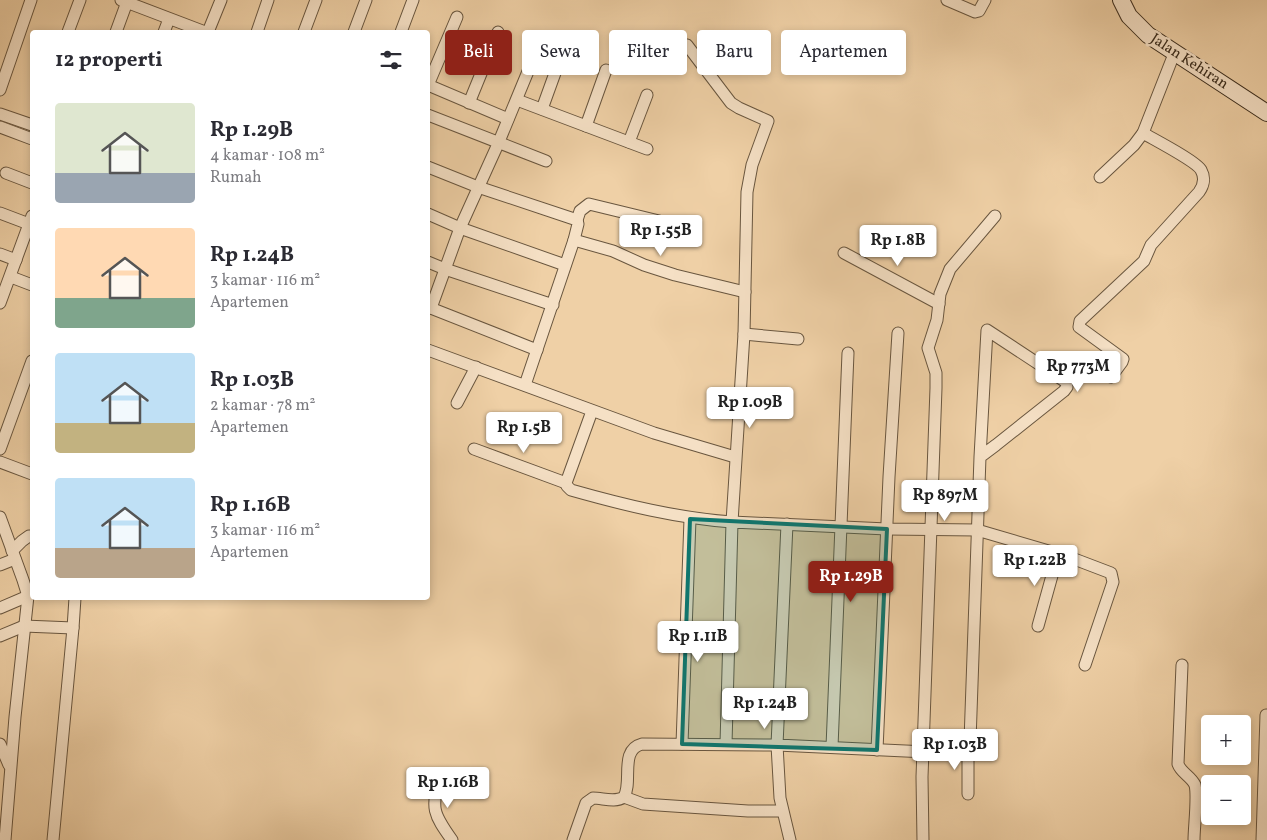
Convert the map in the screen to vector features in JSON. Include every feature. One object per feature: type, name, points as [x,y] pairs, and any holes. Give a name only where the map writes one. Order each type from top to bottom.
[{"type":"street","points":[[0,90],[31,0]]},
{"type":"street","points":[[69,30],[80,0]]},
{"type":"street","points":[[207,30],[221,0]]},
{"type":"street","points":[[258,30],[268,0]]},
{"type":"street","points":[[305,30],[316,0]]},
{"type":"street","points":[[355,30],[366,0]]},
{"type":"street","points":[[402,30],[413,0]]},
{"type":"street","points":[[947,0],[975,12],[979,11],[985,0]]},
{"type":"street","name":"Jalan Kehiran","points":[[1121,0],[1136,26],[1174,54],[1267,113]]},
{"type":"street","points":[[117,30],[124,1],[200,30]]},
{"type":"street","points":[[430,80],[456,17]]},
{"type":"street","points":[[165,30],[169,19]]},
{"type":"street","points":[[687,45],[731,103],[768,121],[748,180],[744,334],[732,522],[726,744]]},
{"type":"street","points":[[1100,177],[1134,145],[1142,133],[1174,54]]},
{"type":"street","points":[[586,126],[606,70]]},
{"type":"street","points":[[469,102],[480,75]]},
{"type":"street","points":[[430,305],[460,228],[527,75]]},
{"type":"street","points":[[542,109],[554,75]]},
{"type":"street","points":[[430,86],[508,119]]},
{"type":"street","points":[[629,142],[647,95]]},
{"type":"street","points":[[517,100],[647,149]]},
{"type":"street","points":[[0,114],[30,124]]},
{"type":"street","points":[[430,116],[498,144],[546,161]]},
{"type":"street","points":[[0,126],[30,138]]},
{"type":"street","points":[[1111,377],[1123,358],[1079,327],[1080,320],[1144,261],[1151,245],[1203,186],[1204,178],[1199,167],[1142,133]]},
{"type":"street","points":[[430,168],[478,188],[576,220]]},
{"type":"street","points":[[6,173],[30,182]]},
{"type":"street","points":[[526,386],[574,240],[578,224],[576,220],[580,211],[589,204],[659,221]]},
{"type":"street","points":[[0,213],[30,220]]},
{"type":"street","points":[[430,215],[460,228],[565,265]]},
{"type":"street","points":[[923,840],[923,752],[936,380],[936,372],[928,348],[937,320],[940,294],[950,269],[995,216]]},
{"type":"street","points":[[1,299],[11,277],[30,223]]},
{"type":"street","points":[[574,240],[613,251],[644,265],[674,275],[745,292]]},
{"type":"street","points":[[844,253],[939,304]]},
{"type":"street","points":[[0,254],[16,260]]},
{"type":"street","points":[[430,263],[553,305]]},
{"type":"street","points":[[11,277],[30,284]]},
{"type":"street","points":[[430,308],[537,350]]},
{"type":"street","points":[[968,794],[968,748],[970,741],[980,457],[988,330],[1066,382],[1066,387],[1064,391],[980,457]]},
{"type":"street","points":[[877,750],[890,443],[898,333]]},
{"type":"street","points":[[744,334],[798,339]]},
{"type":"street","points":[[430,351],[654,433],[735,457]]},
{"type":"street","points":[[832,747],[848,353]]},
{"type":"street","points":[[0,449],[30,367]]},
{"type":"street","points":[[457,403],[476,367]]},
{"type":"street","points":[[566,483],[592,411]]},
{"type":"street","points":[[474,450],[566,483],[566,486],[571,490],[617,503],[690,518],[732,522],[887,529],[977,530],[1058,554],[1111,573],[1113,577],[1113,582],[1085,665]]},
{"type":"street","points":[[0,462],[30,473]]},
{"type":"street","points":[[682,744],[690,518]]},
{"type":"street","points":[[1,520],[24,580],[28,596],[10,769],[5,840]]},
{"type":"street","points":[[787,524],[777,745],[782,811],[790,840]]},
{"type":"street","points":[[0,565],[14,555],[29,536]]},
{"type":"street","points":[[1038,626],[1058,554]]},
{"type":"street","points":[[0,608],[28,596]]},
{"type":"street","points":[[53,840],[75,600]]},
{"type":"street","points":[[0,636],[24,626],[73,628]]},
{"type":"street","points":[[1182,664],[1178,764],[1196,788],[1194,840]]},
{"type":"street","points":[[1262,840],[1266,715]]},
{"type":"street","points":[[0,744],[10,769]]},
{"type":"street","points":[[572,840],[586,803],[593,798],[620,800],[624,797],[628,786],[630,754],[634,747],[642,744],[777,745],[948,753],[965,751],[968,748]]},
{"type":"street","points":[[440,777],[435,793],[435,813],[438,821],[452,840]]},
{"type":"street","points":[[624,797],[643,804],[748,811],[782,811]]},
{"type":"highlighted area","points":[[690,519],[887,529],[877,750],[682,744]]}]
